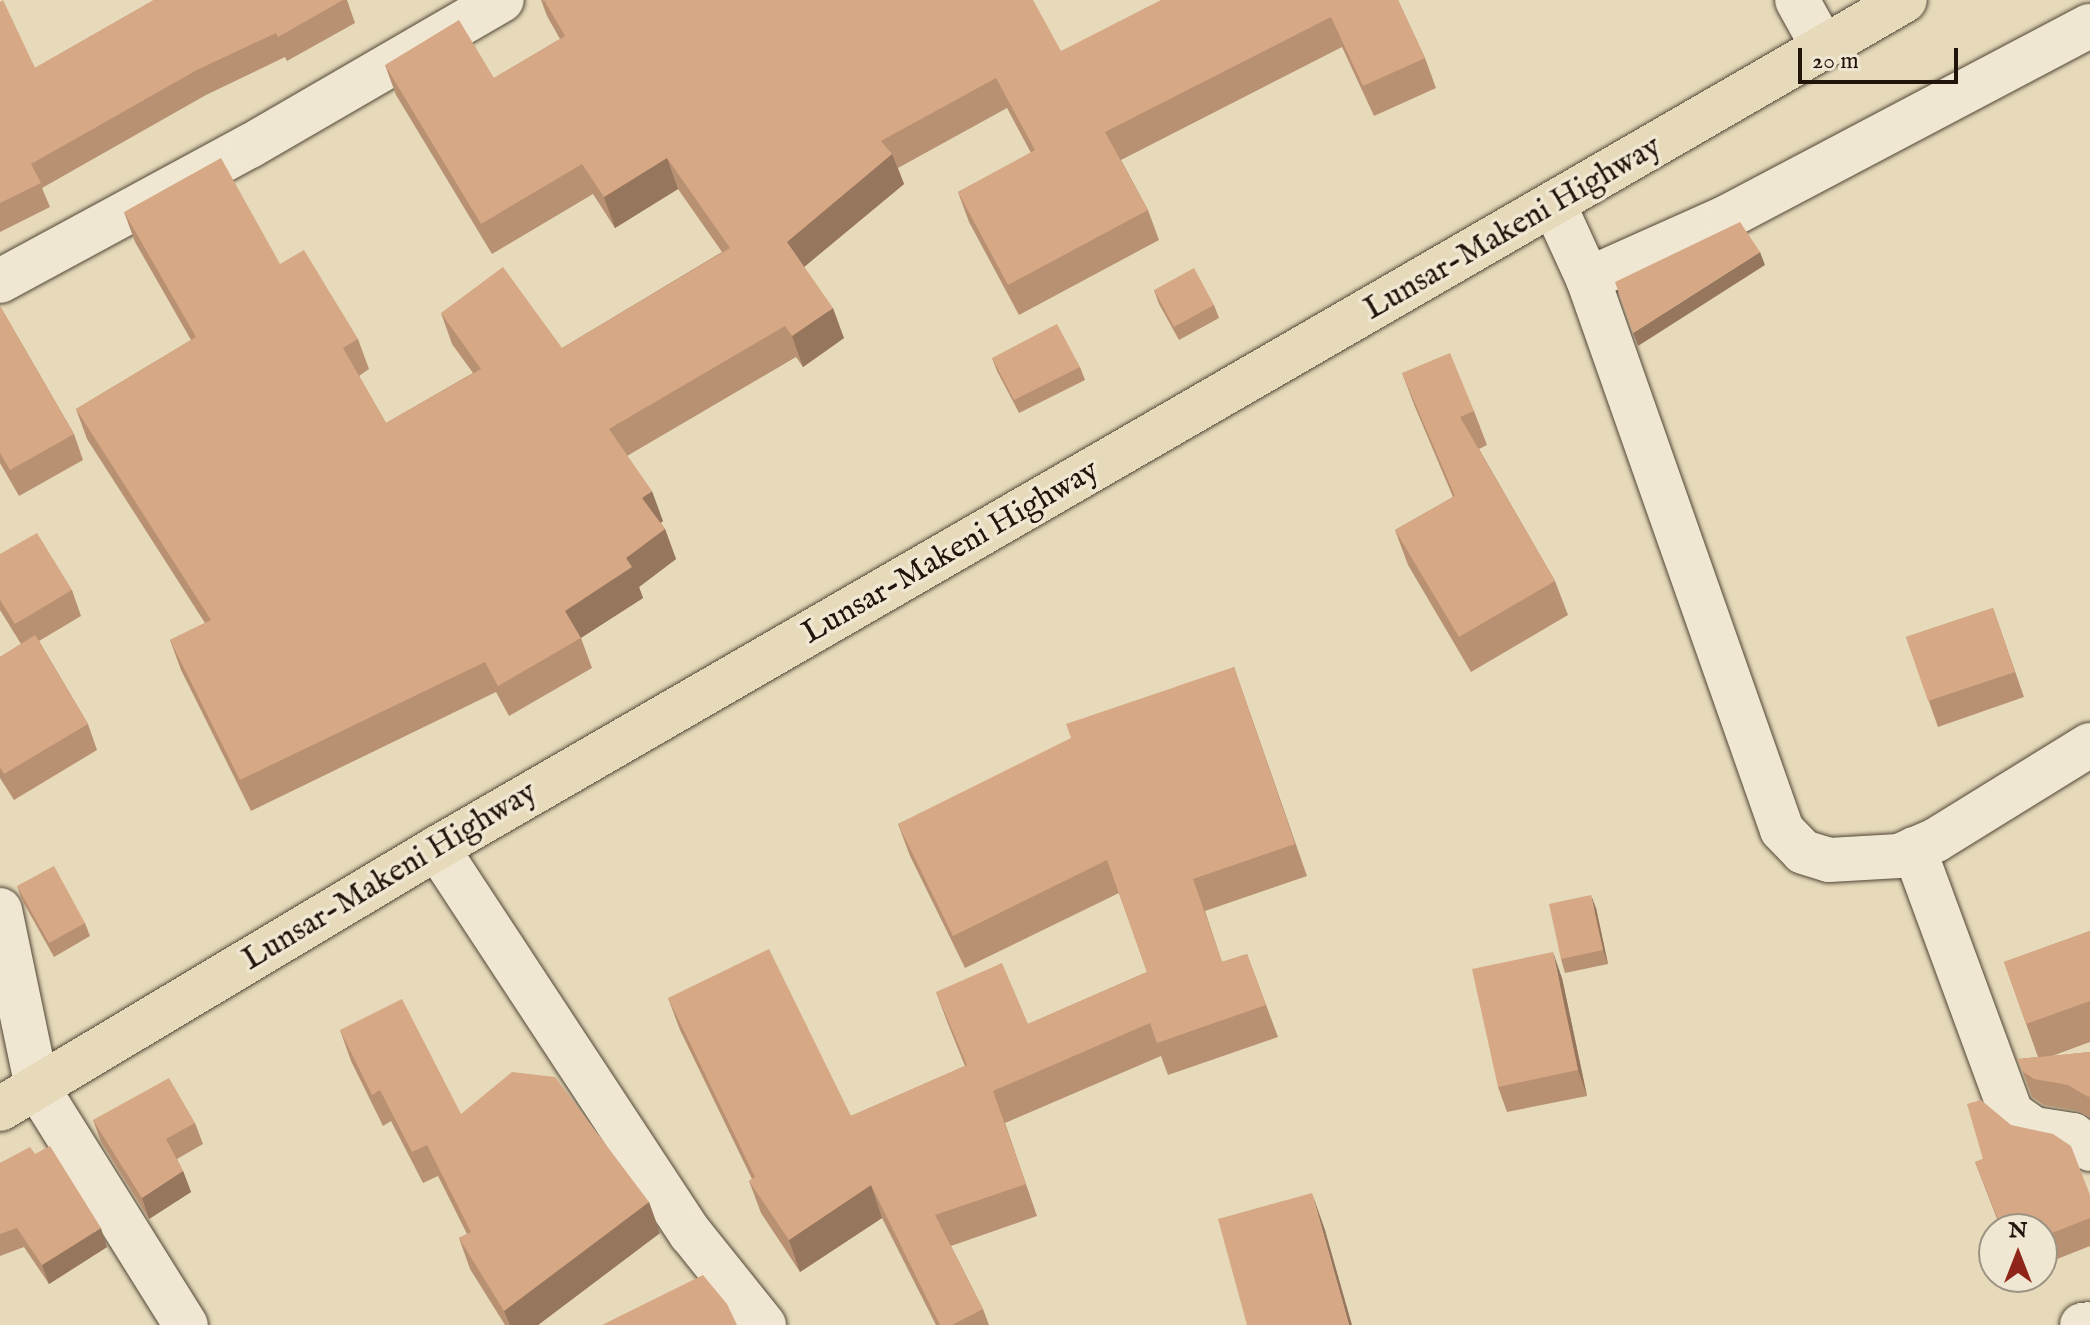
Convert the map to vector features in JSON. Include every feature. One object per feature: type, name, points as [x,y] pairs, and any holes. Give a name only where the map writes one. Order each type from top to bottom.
[{"type":"main road","name":"Lunsar-Makeni Highway","points":[[0,1109],[437,848],[1555,207],[1905,0]]},
{"type":"street","points":[[0,281],[250,146],[502,0]]},
{"type":"street","points":[[1797,0],[1823,47]]},
{"type":"street","points":[[1588,279],[1727,217],[2090,26]]},
{"type":"street","points":[[1555,207],[1588,279],[1782,830],[1803,852],[1829,860],[1899,856],[2090,745]]},
{"type":"street","points":[[437,848],[691,1234],[764,1325]]},
{"type":"street","points":[[1914,849],[2011,1113],[2034,1129],[2073,1135],[2090,1149]]},
{"type":"street","points":[[0,910],[37,1087],[186,1325]]},
{"type":"street","points":[[2082,1325],[2090,1324]]},
{"type":"building","points":[[3,0],[35,68],[154,0],[343,0],[278,37],[276,33],[197,70],[31,164],[41,183],[0,203],[0,2]]},
{"type":"building","points":[[544,0],[1033,0],[1061,51],[1161,0],[1398,0],[1425,58],[1363,86],[1331,17],[1105,132],[1148,210],[1008,285],[958,192],[1035,150],[996,78],[881,141],[892,154],[787,242],[833,308],[792,336],[785,326],[609,429],[652,491],[642,498],[665,529],[626,558],[632,567],[565,611],[581,638],[498,686],[485,662],[240,780],[170,640],[211,620],[76,409],[196,337],[124,212],[221,158],[280,264],[304,250],[358,339],[343,348],[386,423],[481,369],[441,313],[503,267],[562,348],[730,248],[667,158],[604,197],[582,164],[481,224],[385,65],[459,20],[494,78],[565,36]]},
{"type":"building","points":[[1740,222],[1760,252],[1633,333],[1615,282]]},
{"type":"building","points":[[1194,268],[1214,305],[1174,327],[1154,290]]},
{"type":"building","points":[[0,306],[74,434],[10,470],[0,453]]},
{"type":"building","points":[[1057,324],[1080,367],[1014,400],[992,358]]},
{"type":"building","points":[[1450,353],[1474,411],[1460,417],[1555,581],[1459,637],[1395,530],[1455,496],[1402,373]]},
{"type":"building","points":[[37,533],[72,590],[15,624],[0,600],[0,554]]},
{"type":"building","points":[[1993,608],[2015,672],[1928,701],[1906,637]]},
{"type":"building","points":[[35,635],[88,724],[4,774],[0,767],[0,657]]},
{"type":"building","points":[[1234,667],[1295,844],[1193,879],[1222,962],[1247,954],[1266,1005],[1157,1043],[1150,1023],[993,1091],[1026,1184],[935,1215],[983,1309],[952,1325],[940,1325],[871,1185],[789,1240],[749,1181],[755,1177],[668,998],[769,949],[851,1116],[967,1065],[936,992],[1002,963],[1028,1024],[1147,972],[1107,860],[953,936],[898,824],[1071,738],[1066,724]]},
{"type":"building","points":[[54,866],[85,923],[49,943],[17,886]]},
{"type":"building","points":[[1591,895],[1603,950],[1561,959],[1549,904]]},
{"type":"building","points":[[2090,931],[2090,1001],[2026,1024],[2004,962]]},
{"type":"building","points":[[1553,952],[1578,1070],[1498,1087],[1472,969]]},
{"type":"building","points":[[402,999],[461,1114],[512,1072],[555,1077],[649,1202],[504,1311],[459,1238],[471,1232],[427,1145],[412,1152],[380,1090],[372,1095],[340,1030]]},
{"type":"building","points":[[2090,1052],[2088,1097],[2068,1085],[2034,1079],[2022,1071],[2018,1059]]},
{"type":"building","points":[[169,1078],[195,1123],[166,1139],[183,1171],[142,1198],[93,1120]]},
{"type":"building","points":[[1981,1100],[2011,1125],[2053,1134],[2071,1146],[2090,1195],[2090,1218],[2058,1231],[2058,1213],[1996,1213],[1975,1162],[1983,1159],[1967,1104]]},
{"type":"building","points":[[50,1146],[101,1228],[42,1265],[17,1228],[0,1234],[0,1163],[30,1147],[35,1154]]},
{"type":"building","points":[[1312,1193],[1349,1325],[1247,1325],[1218,1219]]},
{"type":"building","points":[[703,1275],[727,1304],[737,1325],[602,1325]]}]
